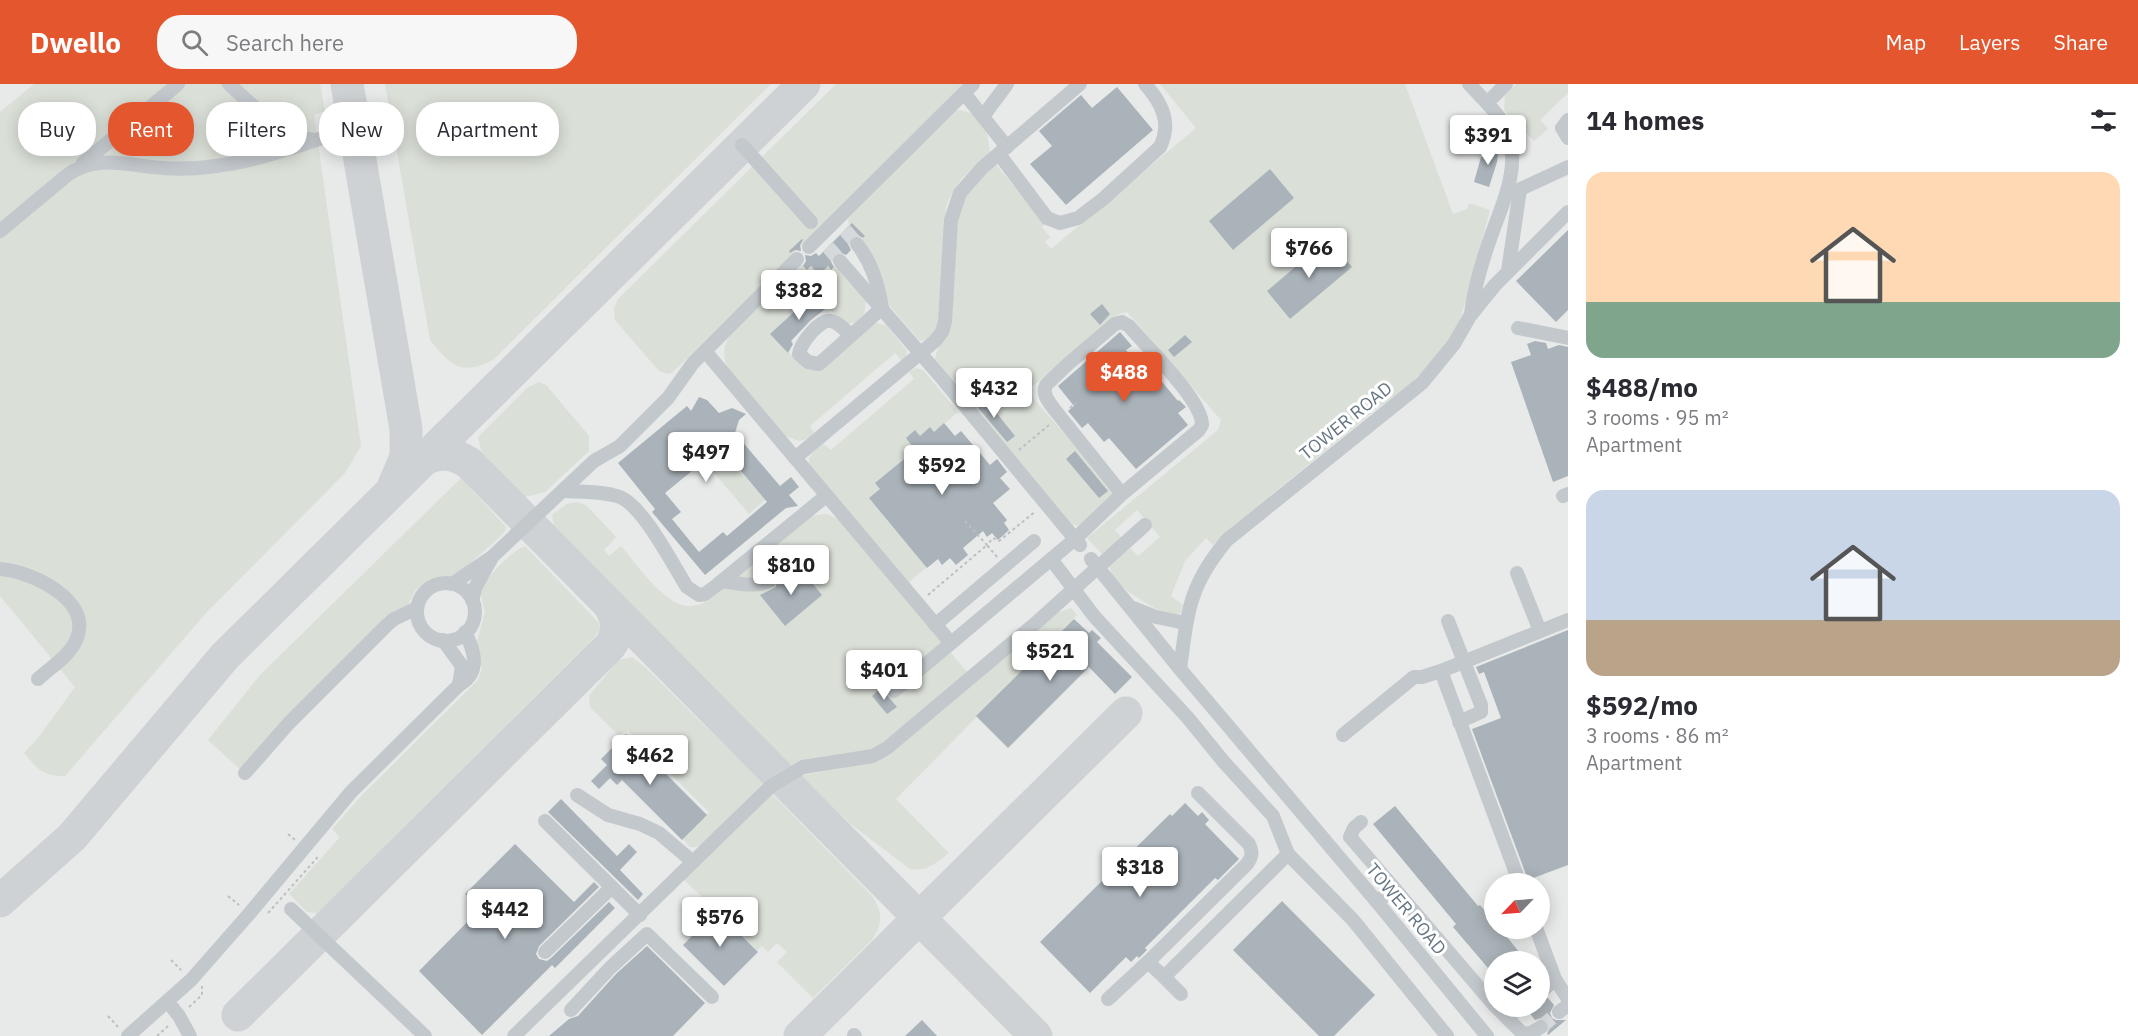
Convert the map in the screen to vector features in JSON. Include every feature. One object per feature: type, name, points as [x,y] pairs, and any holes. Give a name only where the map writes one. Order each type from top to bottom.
[{"type":"street","points":[[0,231],[178,84]]},
{"type":"street","points":[[229,84],[276,126],[292,136],[315,140]]},
{"type":"street","points":[[984,115],[1007,84]]},
{"type":"street","points":[[795,458],[921,354],[942,332],[945,322],[951,220],[957,198],[972,178],[1080,84]]},
{"type":"street","points":[[819,243],[836,219],[968,88],[1003,150],[1047,218],[1060,223],[1070,222],[1103,199],[1160,147],[1165,138],[1166,120],[1159,101],[1145,84]]},
{"type":"street","points":[[1469,84],[1504,125],[1509,136],[1512,157],[1506,195],[1479,273],[1470,316]]},
{"type":"street","points":[[1487,103],[1506,84]]},
{"type":"street","points":[[1568,120],[1562,128],[1568,138]]},
{"type":"street","points":[[76,168],[97,162],[165,168],[203,168],[260,158],[319,139]]},
{"type":"street","points":[[742,145],[811,222]]},
{"type":"street","points":[[1506,195],[1568,167]]},
{"type":"street","points":[[1508,271],[1520,190]]},
{"type":"street","name":"TOWER ROAD","points":[[1180,669],[1185,623],[1200,577],[1209,561],[1227,540],[1422,383],[1454,344],[1470,316],[1508,271],[1568,212]]},
{"type":"street","points":[[836,219],[845,230]]},
{"type":"street","points":[[857,244],[873,272],[882,308]]},
{"type":"street","points":[[452,584],[492,557],[594,461],[620,446],[668,398],[693,363],[797,259]]},
{"type":"street","points":[[840,261],[921,354],[1077,542]]},
{"type":"street","points":[[850,335],[882,308]]},
{"type":"street","points":[[894,691],[1051,559],[1077,542],[1122,494],[1199,430],[1203,421],[1199,409],[1172,374],[1126,323],[1122,322],[1115,324],[1068,364],[1046,386],[1045,394],[1122,494]]},
{"type":"street","points":[[1518,328],[1568,338]]},
{"type":"street","points":[[705,351],[951,643]]},
{"type":"street","points":[[564,491],[601,493],[629,502],[642,516],[687,587],[699,595],[705,594],[722,581],[826,496]]},
{"type":"street","points":[[514,1036],[767,789],[788,774],[811,765],[873,756],[888,748],[1037,622],[1072,589],[1094,563],[1145,525]]},
{"type":"street","points":[[935,625],[1034,541]]},
{"type":"street","points":[[472,600],[464,590],[452,584],[440,583],[429,588],[421,597],[417,608],[417,616],[423,630],[435,639],[443,640],[452,640],[465,632],[472,623],[474,615],[472,600],[476,586],[492,557]]},
{"type":"street","points":[[1051,559],[1094,616],[1188,718],[1273,816],[1288,854],[1353,920],[1446,1036]]},
{"type":"street","name":"TOWER ROAD","points":[[1094,563],[1487,1036]]},
{"type":"street","points":[[0,569],[30,576],[60,593],[73,607],[79,623],[79,631],[72,648],[38,679]]},
{"type":"street","points":[[1517,573],[1540,631]]},
{"type":"street","points":[[722,581],[749,585],[769,581]]},
{"type":"street","points":[[1130,607],[1156,617],[1185,623]]},
{"type":"street","points":[[245,773],[289,723],[387,625],[417,608]]},
{"type":"street","points":[[1343,735],[1415,676],[1422,677],[1466,662],[1568,620]]},
{"type":"street","points":[[1448,621],[1466,662],[1481,708],[1477,714],[1459,722]]},
{"type":"street","points":[[124,1033],[168,1002],[191,980],[365,776],[459,685],[467,680],[474,669],[472,652],[465,632]]},
{"type":"street","points":[[443,640],[462,666],[459,685]]},
{"type":"street","points":[[1441,671],[1516,873]]},
{"type":"street","points":[[1108,999],[1214,899],[1251,858],[1249,844],[1198,793]]},
{"type":"street","points":[[577,795],[608,815],[640,824],[659,833],[693,862]]},
{"type":"street","points":[[546,821],[612,887],[647,934],[712,997]]},
{"type":"street","points":[[1361,822],[1354,828],[1350,837],[1484,993]]},
{"type":"street","points":[[1164,977],[1288,854]]},
{"type":"street","points":[[545,952],[612,887]]},
{"type":"street","points":[[1377,902],[1394,888]]},
{"type":"street","points":[[291,909],[424,1036]]},
{"type":"street","points":[[571,1011],[610,968],[647,934]]},
{"type":"street","points":[[1540,939],[1555,980],[1568,999]]},
{"type":"street","points":[[1148,962],[1181,994]]},
{"type":"street","points":[[1550,984],[1555,980]]},
{"type":"street","points":[[168,1002],[190,1036]]},
{"type":"street","points":[[1507,1018],[1523,1034],[1531,1033],[1541,1027]]},
{"type":"path","points":[[1009,459],[1076,403]]},
{"type":"path","points":[[917,604],[993,538],[999,541],[1045,503]]},
{"type":"path","points":[[965,520],[1005,566]]},
{"type":"path","points":[[266,915],[317,858]]},
{"type":"path","points":[[108,1016],[124,1033]]},
{"type":"shaded area","points":[[0,84],[1568,84],[1568,1036],[0,1036]]},
{"type":"shaded area","points":[[34,84],[320,84],[323,102],[319,102],[319,113],[314,115],[361,446],[345,473],[206,613],[65,776],[46,773],[24,753],[38,738],[75,687],[0,596],[0,112]]},
{"type":"shaded area","points":[[385,84],[771,84],[493,360],[482,365],[464,368],[451,362],[430,340],[398,156],[404,156],[404,102],[388,102]]},
{"type":"shaded area","points":[[836,84],[966,84],[672,373],[659,371],[615,320],[614,309],[618,299]]},
{"type":"shaded area","points":[[1160,84],[1405,84],[1453,214],[1467,209],[1469,203],[1490,210],[1457,329],[1410,385],[1375,410],[1213,545],[1206,538],[1185,561],[1171,596],[1183,605],[1179,616],[1161,612],[1130,593],[1115,581],[1109,566],[1130,548],[1138,556],[1160,537],[1137,510],[1115,530],[1122,538],[1102,554],[1087,538],[1218,430],[1221,420],[1127,312],[1118,314],[1032,387],[1033,398],[1112,488],[1113,497],[1079,526],[1072,524],[935,359],[952,324],[953,262],[958,214],[972,187],[996,165],[1046,224],[1042,227],[1050,237],[1045,242],[1051,249],[1196,128]]},
{"type":"shaded area","points":[[1516,84],[1568,84],[1568,93],[1540,120],[1548,129],[1534,141],[1504,110],[1505,95]]},
{"type":"shaded area","points":[[955,110],[972,114],[982,123],[990,153],[961,179],[946,207],[939,319],[933,333],[927,339],[920,341],[889,305],[874,264],[860,241],[865,236],[849,226],[848,219]]},
{"type":"shaded area","points":[[802,264],[807,270],[811,266],[819,275],[827,266],[831,270],[836,265],[866,301],[864,314],[857,321],[846,325],[827,307],[830,305],[817,291],[771,334],[803,367],[814,370],[824,369],[865,329],[876,323],[886,325],[907,351],[902,361],[895,353],[810,426],[814,432],[811,438],[799,441],[783,435],[727,367],[724,352],[729,337]]},
{"type":"shaded area","points":[[916,368],[923,370],[958,412],[934,432],[929,428],[920,436],[915,430],[906,438],[945,483],[933,493],[903,459],[895,466],[900,472],[929,565],[908,583],[810,468],[809,460],[823,444],[831,450],[914,379],[909,372]]},
{"type":"shaded area","points":[[539,382],[546,385],[589,436],[589,451],[545,492],[525,497],[517,492],[481,451],[478,437],[527,388]]},
{"type":"shaded area","points":[[725,444],[730,449],[726,454],[765,500],[749,514],[705,462]]},
{"type":"shaded area","points":[[461,478],[506,527],[504,533],[454,578],[436,579],[415,591],[408,605],[394,611],[287,717],[242,771],[208,740],[260,675]]},
{"type":"shaded area","points":[[577,502],[586,505],[616,537],[604,550],[609,556],[621,546],[660,591],[678,604],[687,606],[699,604],[717,594],[812,516],[826,514],[838,519],[967,672],[882,746],[865,752],[790,765],[554,526],[552,515],[567,504]]},
{"type":"shaded area","points":[[525,546],[599,623],[600,630],[318,913],[307,912],[289,894],[340,837],[332,829],[362,795],[478,680],[482,669],[476,645],[485,612],[480,591],[500,566]]},
{"type":"shaded area","points":[[1071,608],[1077,615],[896,799],[949,853],[927,868],[910,869],[853,826],[799,776],[879,761],[1056,613]]},
{"type":"shaded area","points":[[632,657],[645,667],[763,783],[704,843],[696,847],[690,847],[683,839],[709,812],[628,731],[618,735],[590,707],[589,696],[618,660]]},
{"type":"shaded area","points":[[772,794],[872,896],[880,913],[880,923],[872,940],[813,998],[777,962],[787,952],[777,943],[768,952],[762,946],[757,950],[737,930],[740,926],[722,908],[717,911],[683,879]]},
{"type":"building","points":[[1117,87],[1153,130],[1066,205],[1030,164],[1052,146],[1039,131],[1081,95],[1092,108]]},
{"type":"building","points":[[1489,143],[1499,145],[1497,162],[1489,187],[1474,182],[1481,157],[1487,158]]},
{"type":"building","points":[[1270,169],[1294,198],[1233,250],[1209,221]]},
{"type":"building","points":[[852,223],[865,236],[863,238],[857,235],[851,237],[848,244],[851,250],[846,255],[839,252],[834,255],[831,262],[834,267],[831,270],[828,266],[819,275],[811,266],[807,270],[803,266],[806,261],[805,255],[811,256],[816,253],[819,256]]},
{"type":"building","points":[[1568,230],[1568,310],[1556,322],[1516,281]]},
{"type":"building","points":[[802,239],[801,251],[795,250],[790,253],[789,251]]},
{"type":"building","points":[[1328,239],[1352,267],[1290,319],[1267,291]]},
{"type":"building","points":[[817,291],[830,305],[810,321],[791,341],[793,344],[788,353],[770,334]]},
{"type":"building","points":[[1102,304],[1110,314],[1100,325],[1090,314]]},
{"type":"building","points":[[1120,332],[1132,346],[1126,350],[1152,382],[1158,377],[1186,407],[1178,413],[1188,425],[1136,469],[1109,438],[1104,442],[1088,423],[1082,428],[1068,411],[1074,406],[1058,386]]},
{"type":"building","points":[[1185,335],[1192,342],[1174,357],[1168,350]]},
{"type":"building","points":[[1535,341],[1546,343],[1548,349],[1559,345],[1568,347],[1568,476],[1553,482],[1511,362],[1531,355],[1527,344]]},
{"type":"building","points":[[983,396],[1015,436],[1007,442],[974,403]]},
{"type":"building","points":[[699,397],[707,400],[719,413],[732,408],[746,414],[739,420],[735,433],[780,486],[791,477],[799,487],[789,495],[798,506],[786,508],[705,575],[652,512],[655,509],[618,463],[687,406],[691,411]],"holes":[[[721,447],[767,502],[727,536],[723,532],[699,552],[672,519],[681,512],[665,493]]]},
{"type":"building","points":[[944,423],[955,436],[961,431],[990,465],[997,459],[1007,472],[1000,478],[1010,489],[993,503],[1007,520],[1004,523],[1009,530],[998,540],[992,533],[987,537],[983,531],[963,548],[968,555],[956,565],[950,558],[942,565],[938,559],[927,568],[869,498],[880,489],[875,483],[915,450],[906,438],[915,430],[920,436],[930,427],[934,432]]},
{"type":"building","points":[[1075,451],[1108,491],[1099,498],[1066,459]]},
{"type":"building","points":[[797,565],[822,595],[785,626],[760,595],[776,587],[777,578],[786,578]]},
{"type":"building","points":[[1074,619],[1089,633],[1092,630],[1101,638],[1097,642],[1132,677],[1115,694],[1089,667],[1008,748],[976,716]]},
{"type":"building","points":[[1568,630],[1568,865],[1547,873],[1525,873],[1472,729],[1501,718],[1484,672],[1479,674],[1476,667]]},
{"type":"building","points":[[881,688],[897,707],[887,714],[872,696]]},
{"type":"building","points":[[626,734],[707,815],[682,840],[622,780],[617,785],[610,778],[599,789],[591,781],[607,765],[601,759]]},
{"type":"building","points":[[561,799],[617,856],[629,844],[637,852],[620,870],[643,894],[638,900],[548,812]]},
{"type":"building","points":[[1185,803],[1198,816],[1202,812],[1209,820],[1205,824],[1239,859],[1218,880],[1215,878],[1145,948],[1147,950],[1139,958],[1137,956],[1131,962],[1126,957],[1090,993],[1040,942],[1170,814],[1172,816]]},
{"type":"building","points":[[1395,806],[1478,906],[1480,905],[1484,910],[1484,939],[1509,939],[1518,951],[1484,951],[1484,963],[1453,927],[1456,924],[1373,824]]},
{"type":"building","points":[[515,844],[574,902],[594,882],[599,887],[539,946],[536,954],[539,959],[547,961],[551,958],[609,902],[615,908],[555,968],[552,965],[482,1035],[419,971],[480,909],[465,894]]},
{"type":"building","points":[[1282,901],[1375,995],[1334,1036],[1319,1036],[1233,950]]},
{"type":"building","points":[[717,911],[758,952],[724,986],[683,945]]},
{"type":"building","points":[[647,946],[705,1003],[673,1036],[549,1036],[569,1019],[578,1016],[616,974]]},
{"type":"building","points":[[1550,1000],[1554,1005],[1550,1013]]},
{"type":"building","points":[[1550,1013],[1556,1020],[1566,1020],[1548,1035],[1550,1027],[1548,1022],[1541,1018],[1535,1020],[1533,1017],[1550,1017]]},
{"type":"building","points":[[922,1020],[937,1036],[905,1036]]},
{"type":"taxiway","points":[[347,84],[406,429],[406,457],[394,485]]},
{"type":"taxiway","points":[[0,901],[72,837],[225,656],[804,84]]},
{"type":"taxiway","points":[[423,460],[435,455],[446,454],[469,463],[1036,1036]]},
{"type":"taxiway","points":[[238,1015],[610,646],[617,631],[615,616],[610,606]]},
{"type":"taxiway","points":[[800,1036],[1126,713]]},
{"type":"tunnel","points":[[845,230],[857,244]]},
{"type":"tunnel","points":[[828,247],[840,261]]},
{"type":"tunnel","points":[[1541,1027],[1559,1012]]}]
